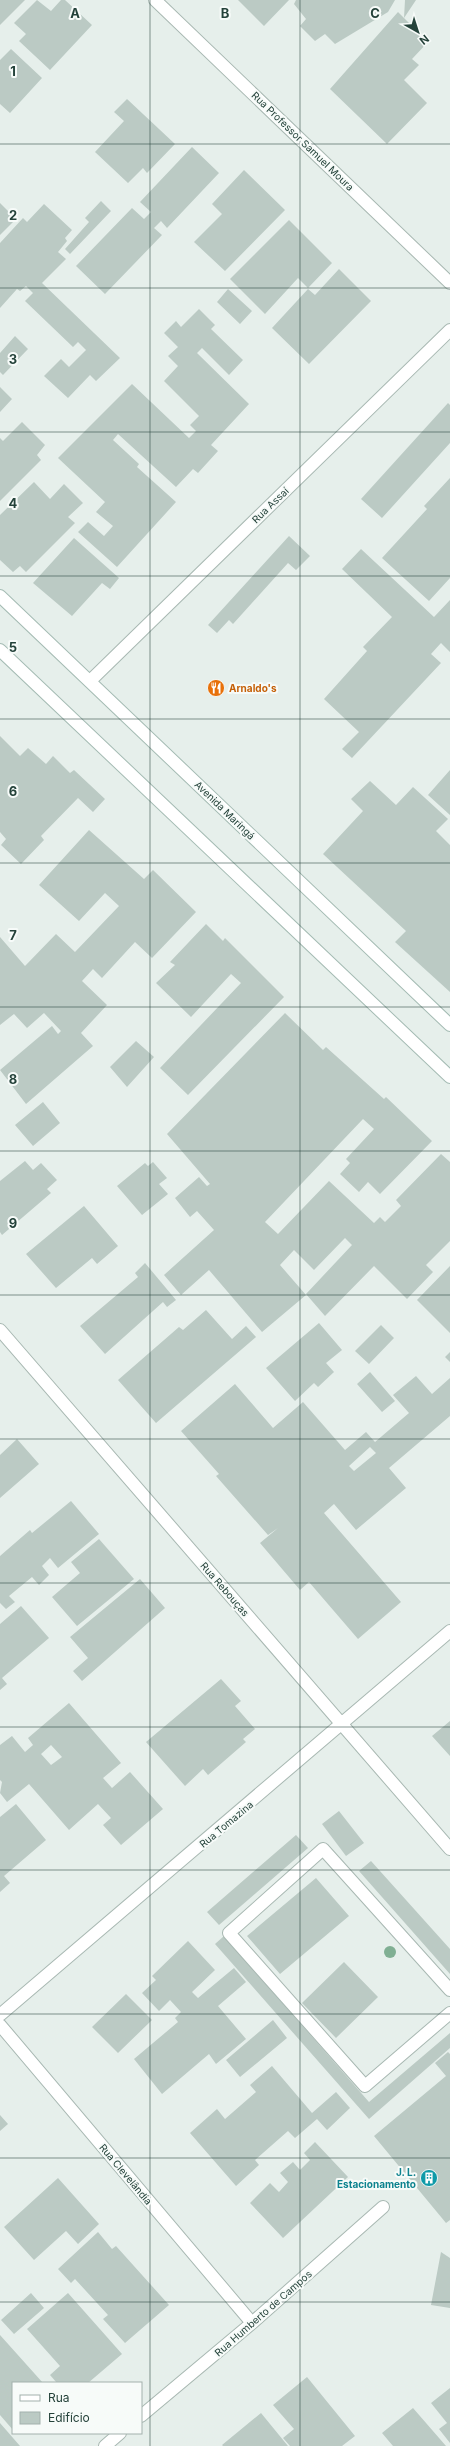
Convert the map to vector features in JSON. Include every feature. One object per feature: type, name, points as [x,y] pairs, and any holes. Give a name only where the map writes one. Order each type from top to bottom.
[{"type":"street","name":"Rua Professor Samuel Moura","points":[[155,0],[450,282]]},
{"type":"street","name":"Rua Assaí","points":[[90,681],[450,330]]},
{"type":"street","name":"Avenida Maringá","points":[[0,596],[450,1025]]},
{"type":"street","points":[[0,650],[450,1077]]},
{"type":"street","name":"Rua Rebouças","points":[[0,1330],[450,1848]]},
{"type":"street","name":"Rua Tomazina","points":[[0,2015],[343,1724],[450,1631]]},
{"type":"street","points":[[450,1990],[323,1849],[229,1933],[365,2086],[450,2013]]},
{"type":"street","name":"Rua Clevelândia","points":[[0,2025],[252,2323]]},
{"type":"street","name":"Rua Humberto de Campos","points":[[142,2415],[252,2323],[383,2207]]},
{"type":"street","points":[[105,2446],[119,2434]]},
{"type":"building","points":[[0,0],[25,0],[0,25]]},
{"type":"building","points":[[37,0],[51,11],[61,0],[65,0],[92,25],[50,70],[19,41],[26,34],[14,23]]},
{"type":"building","points":[[238,0],[289,0],[264,26]]},
{"type":"building","points":[[296,0],[395,0],[388,12],[335,44],[325,34],[315,41],[300,26],[306,19],[294,4]]},
{"type":"building","points":[[405,0],[416,0],[404,18]]},
{"type":"building","points":[[398,12],[428,42],[412,59],[419,65],[404,80],[427,103],[387,144],[330,89]]},
{"type":"building","points":[[11,49],[42,78],[10,113],[0,104],[0,60]]},
{"type":"building","points":[[127,99],[175,144],[147,173],[143,168],[128,183],[95,152],[124,121],[114,112]]},
{"type":"building","points":[[192,147],[219,173],[167,228],[161,221],[154,228],[162,235],[105,294],[76,266],[132,208],[144,219],[151,212],[140,202]]},
{"type":"building","points":[[244,170],[285,210],[225,271],[194,242],[222,214],[212,204]]},
{"type":"building","points":[[101,201],[111,211],[70,254],[65,249],[89,222],[85,218]]},
{"type":"building","points":[[0,203],[16,219],[0,235]]},
{"type":"building","points":[[44,204],[72,230],[65,238],[67,241],[58,252],[66,259],[42,283],[120,358],[96,381],[90,375],[68,398],[44,376],[61,359],[69,367],[86,350],[78,342],[73,347],[25,301],[33,293],[26,286],[20,291],[17,289],[0,308],[0,243],[23,218],[27,222]]},
{"type":"building","points":[[289,220],[332,263],[308,288],[298,278],[265,314],[230,279]]},
{"type":"building","points":[[339,269],[371,301],[309,364],[272,328],[308,289],[315,295]]},
{"type":"building","points":[[228,289],[252,311],[240,324],[217,302]]},
{"type":"building","points":[[199,309],[215,325],[211,329],[243,360],[229,375],[202,348],[197,353],[249,404],[211,445],[218,451],[198,473],[193,469],[176,487],[118,434],[113,440],[139,464],[137,467],[176,502],[117,567],[78,532],[88,522],[104,536],[113,526],[96,512],[105,502],[58,458],[132,384],[189,438],[196,431],[190,425],[199,416],[164,381],[178,366],[168,356],[178,347],[164,333],[176,321],[181,327]]},
{"type":"building","points":[[15,336],[28,349],[3,375],[0,372],[0,353]]},
{"type":"building","points":[[0,387],[12,399],[0,412]]},
{"type":"building","points":[[448,403],[450,405],[450,443],[382,518],[361,499]]},
{"type":"building","points":[[22,422],[45,445],[37,455],[41,460],[0,501],[0,438],[3,441]]},
{"type":"building","points":[[450,478],[450,578],[429,601],[382,558],[427,509],[424,506]]},
{"type":"building","points":[[34,482],[50,499],[64,484],[83,503],[68,517],[75,523],[26,572],[20,566],[13,572],[0,560],[0,515]]},
{"type":"building","points":[[289,536],[310,556],[296,570],[288,563],[233,624],[229,620],[217,633],[208,625]]},
{"type":"building","points":[[74,538],[119,578],[110,589],[102,583],[72,616],[33,583]]},
{"type":"building","points":[[361,549],[434,617],[450,600],[450,652],[441,643],[431,654],[441,663],[352,758],[342,749],[359,732],[324,699],[367,651],[363,647],[392,617],[342,569]]},
{"type":"building","points":[[0,736],[20,756],[28,748],[46,764],[53,756],[70,773],[74,770],[105,799],[93,812],[78,798],[41,836],[44,840],[21,864],[1,845],[6,839],[0,832]]},
{"type":"building","points":[[450,770],[450,815],[428,795]]},
{"type":"building","points":[[370,781],[396,805],[413,787],[448,819],[436,831],[450,845],[450,992],[395,942],[406,931],[323,854],[363,811],[351,799]]},
{"type":"building","points":[[89,830],[144,879],[153,870],[196,912],[152,958],[135,942],[102,978],[93,969],[82,981],[107,1005],[81,1033],[93,1046],[26,1104],[0,1070],[52,1026],[58,1034],[61,1031],[44,1013],[27,1028],[14,1014],[0,1025],[0,937],[25,966],[56,934],[75,952],[119,906],[105,893],[79,921],[39,885]]},
{"type":"building","points":[[206,924],[223,941],[225,938],[284,997],[188,1095],[160,1068],[241,983],[231,974],[191,1017],[156,983],[175,965],[170,962]]},
{"type":"building","points":[[285,1013],[323,1050],[326,1047],[384,1099],[386,1097],[432,1141],[380,1194],[368,1182],[359,1192],[340,1174],[350,1163],[346,1159],[374,1129],[363,1119],[265,1222],[278,1234],[329,1181],[374,1223],[380,1217],[385,1222],[401,1206],[396,1200],[441,1154],[450,1162],[450,1241],[426,1265],[433,1272],[407,1299],[374,1266],[325,1316],[306,1294],[352,1245],[345,1238],[314,1270],[294,1250],[280,1265],[306,1295],[262,1332],[209,1270],[181,1295],[164,1275],[214,1230],[197,1211],[190,1217],[175,1198],[199,1177],[207,1186],[210,1184],[167,1134]]},
{"type":"building","points":[[136,1041],[154,1057],[127,1087],[110,1067]]},
{"type":"building","points":[[43,1102],[60,1123],[33,1146],[15,1125]]},
{"type":"building","points":[[25,1161],[33,1170],[41,1163],[57,1180],[47,1189],[51,1193],[2,1235],[0,1232],[0,1181]]},
{"type":"building","points":[[153,1162],[167,1178],[159,1184],[168,1194],[142,1215],[117,1186],[145,1163],[148,1166]]},
{"type":"building","points":[[84,1206],[118,1246],[97,1264],[92,1258],[56,1288],[26,1254]]},
{"type":"building","points":[[145,1263],[176,1300],[167,1307],[163,1302],[105,1354],[80,1326],[138,1277],[135,1273]]},
{"type":"building","points":[[450,1266],[450,1333],[417,1300]]},
{"type":"building","points":[[206,1310],[232,1339],[246,1326],[256,1337],[156,1423],[118,1380],[179,1327],[183,1330]]},
{"type":"building","points":[[319,1323],[342,1350],[326,1363],[334,1372],[318,1387],[314,1383],[295,1401],[266,1368]]},
{"type":"building","points":[[381,1325],[394,1338],[369,1364],[355,1351]]},
{"type":"building","points":[[450,1352],[450,1362],[445,1357]]},
{"type":"building","points":[[370,1372],[395,1401],[382,1412],[357,1384]]},
{"type":"building","points":[[416,1376],[432,1394],[450,1378],[450,1416],[389,1468],[406,1488],[356,1530],[334,1504],[324,1513],[401,1602],[358,1639],[309,1582],[300,1590],[260,1543],[278,1528],[268,1535],[216,1476],[219,1474],[181,1431],[235,1384],[273,1428],[303,1402],[345,1450],[366,1432],[375,1442],[409,1413],[393,1395]],"holes":[[[370,1447],[376,1453],[354,1471],[349,1466]]]},
{"type":"building","points":[[17,1439],[39,1464],[0,1498],[0,1455]]},
{"type":"building","points":[[71,1501],[99,1534],[58,1568],[50,1558],[42,1566],[49,1575],[39,1585],[32,1577],[9,1596],[15,1602],[6,1609],[0,1603],[0,1556],[30,1530],[32,1533]]},
{"type":"building","points":[[99,1539],[134,1579],[77,1626],[52,1597],[80,1573],[71,1562]]},
{"type":"building","points":[[140,1579],[165,1608],[82,1681],[73,1671],[88,1658],[70,1637]]},
{"type":"building","points":[[21,1606],[49,1638],[2,1678],[7,1684],[0,1690],[0,1624]]},
{"type":"building","points":[[221,1679],[241,1701],[235,1706],[255,1729],[243,1739],[246,1742],[208,1775],[203,1769],[185,1786],[146,1742]]},
{"type":"building","points":[[69,1703],[121,1763],[103,1778],[112,1788],[130,1772],[163,1809],[121,1845],[103,1825],[111,1818],[98,1804],[69,1830],[29,1784],[7,1802],[0,1793],[2,1782],[0,1780],[0,1745],[12,1736],[25,1752],[33,1745],[28,1738]],"holes":[[[51,1745],[62,1757],[51,1765],[41,1754]]]},
{"type":"building","points":[[450,1721],[450,1756],[432,1736]]},
{"type":"building","points":[[16,1804],[46,1840],[4,1876],[10,1883],[0,1892],[0,1817]]},
{"type":"building","points":[[339,1811],[364,1843],[346,1856],[322,1824]]},
{"type":"building","points":[[296,1835],[308,1848],[219,1925],[207,1912]]},
{"type":"building","points":[[371,1861],[450,1949],[450,1974],[359,1871]]},
{"type":"building","points":[[316,1878],[349,1916],[280,1974],[247,1936]]},
{"type":"building","points":[[224,1936],[369,2102],[450,2033],[450,2048],[369,2119],[215,1944]]},
{"type":"building","points":[[188,1941],[215,1970],[192,1992],[198,1998],[234,1968],[246,1982],[218,2006],[246,2039],[216,2064],[209,2054],[162,2094],[134,2059],[178,2022],[175,2018],[181,2012],[170,2000],[159,2011],[142,1993],[156,1980],[152,1976]]},
{"type":"building","points":[[344,1962],[378,1997],[336,2038],[302,2003]]},
{"type":"building","points":[[126,1994],[152,2020],[118,2053],[92,2027]]},
{"type":"building","points":[[273,2020],[287,2038],[240,2077],[226,2060]]},
{"type":"building","name":"J. L. Estacionamento","points":[[448,2052],[450,2054],[450,2220],[446,2223],[374,2136],[446,2076],[435,2063]]},
{"type":"building","points":[[272,2066],[312,2113],[336,2092],[350,2108],[327,2130],[317,2119],[295,2138],[288,2131],[255,2160],[259,2165],[236,2186],[190,2133],[217,2109],[225,2119],[256,2092],[250,2085]]},
{"type":"building","points":[[0,2115],[8,2124],[0,2131]]},
{"type":"building","points":[[315,2142],[348,2177],[283,2238],[250,2203],[270,2183],[279,2192],[288,2182],[280,2173],[293,2162],[300,2170],[310,2160],[304,2153]]},
{"type":"building","points":[[58,2178],[99,2224],[78,2244],[66,2231],[34,2260],[4,2227]]},
{"type":"building","points":[[98,2232],[112,2249],[116,2246],[169,2305],[125,2343],[103,2319],[108,2315],[75,2279],[71,2283],[58,2269]]},
{"type":"building","points":[[441,2252],[450,2258],[450,2308],[431,2305]]},
{"type":"building","points":[[31,2293],[44,2308],[14,2334],[1,2320]]},
{"type":"building","points":[[68,2293],[122,2354],[89,2382],[56,2382],[50,2375],[60,2366],[27,2329]]},
{"type":"building","points":[[0,2335],[42,2382],[12,2382],[12,2429],[0,2415]]},
{"type":"building","points":[[307,2377],[355,2436],[342,2446],[290,2446],[283,2438],[294,2429],[273,2405]]},
{"type":"building","points":[[450,2388],[450,2443],[439,2429],[447,2423],[431,2403]]},
{"type":"building","points":[[413,2408],[446,2446],[393,2446],[382,2433]]},
{"type":"building","points":[[261,2413],[288,2446],[222,2445]]},
{"type":"building","points":[[0,2423],[20,2446],[0,2446]]},
{"type":"place","name":"Arnaldo's","points":[[216,688]]},
{"type":"place","name":"J. L. Estacionamento","points":[[429,2178]]}]
